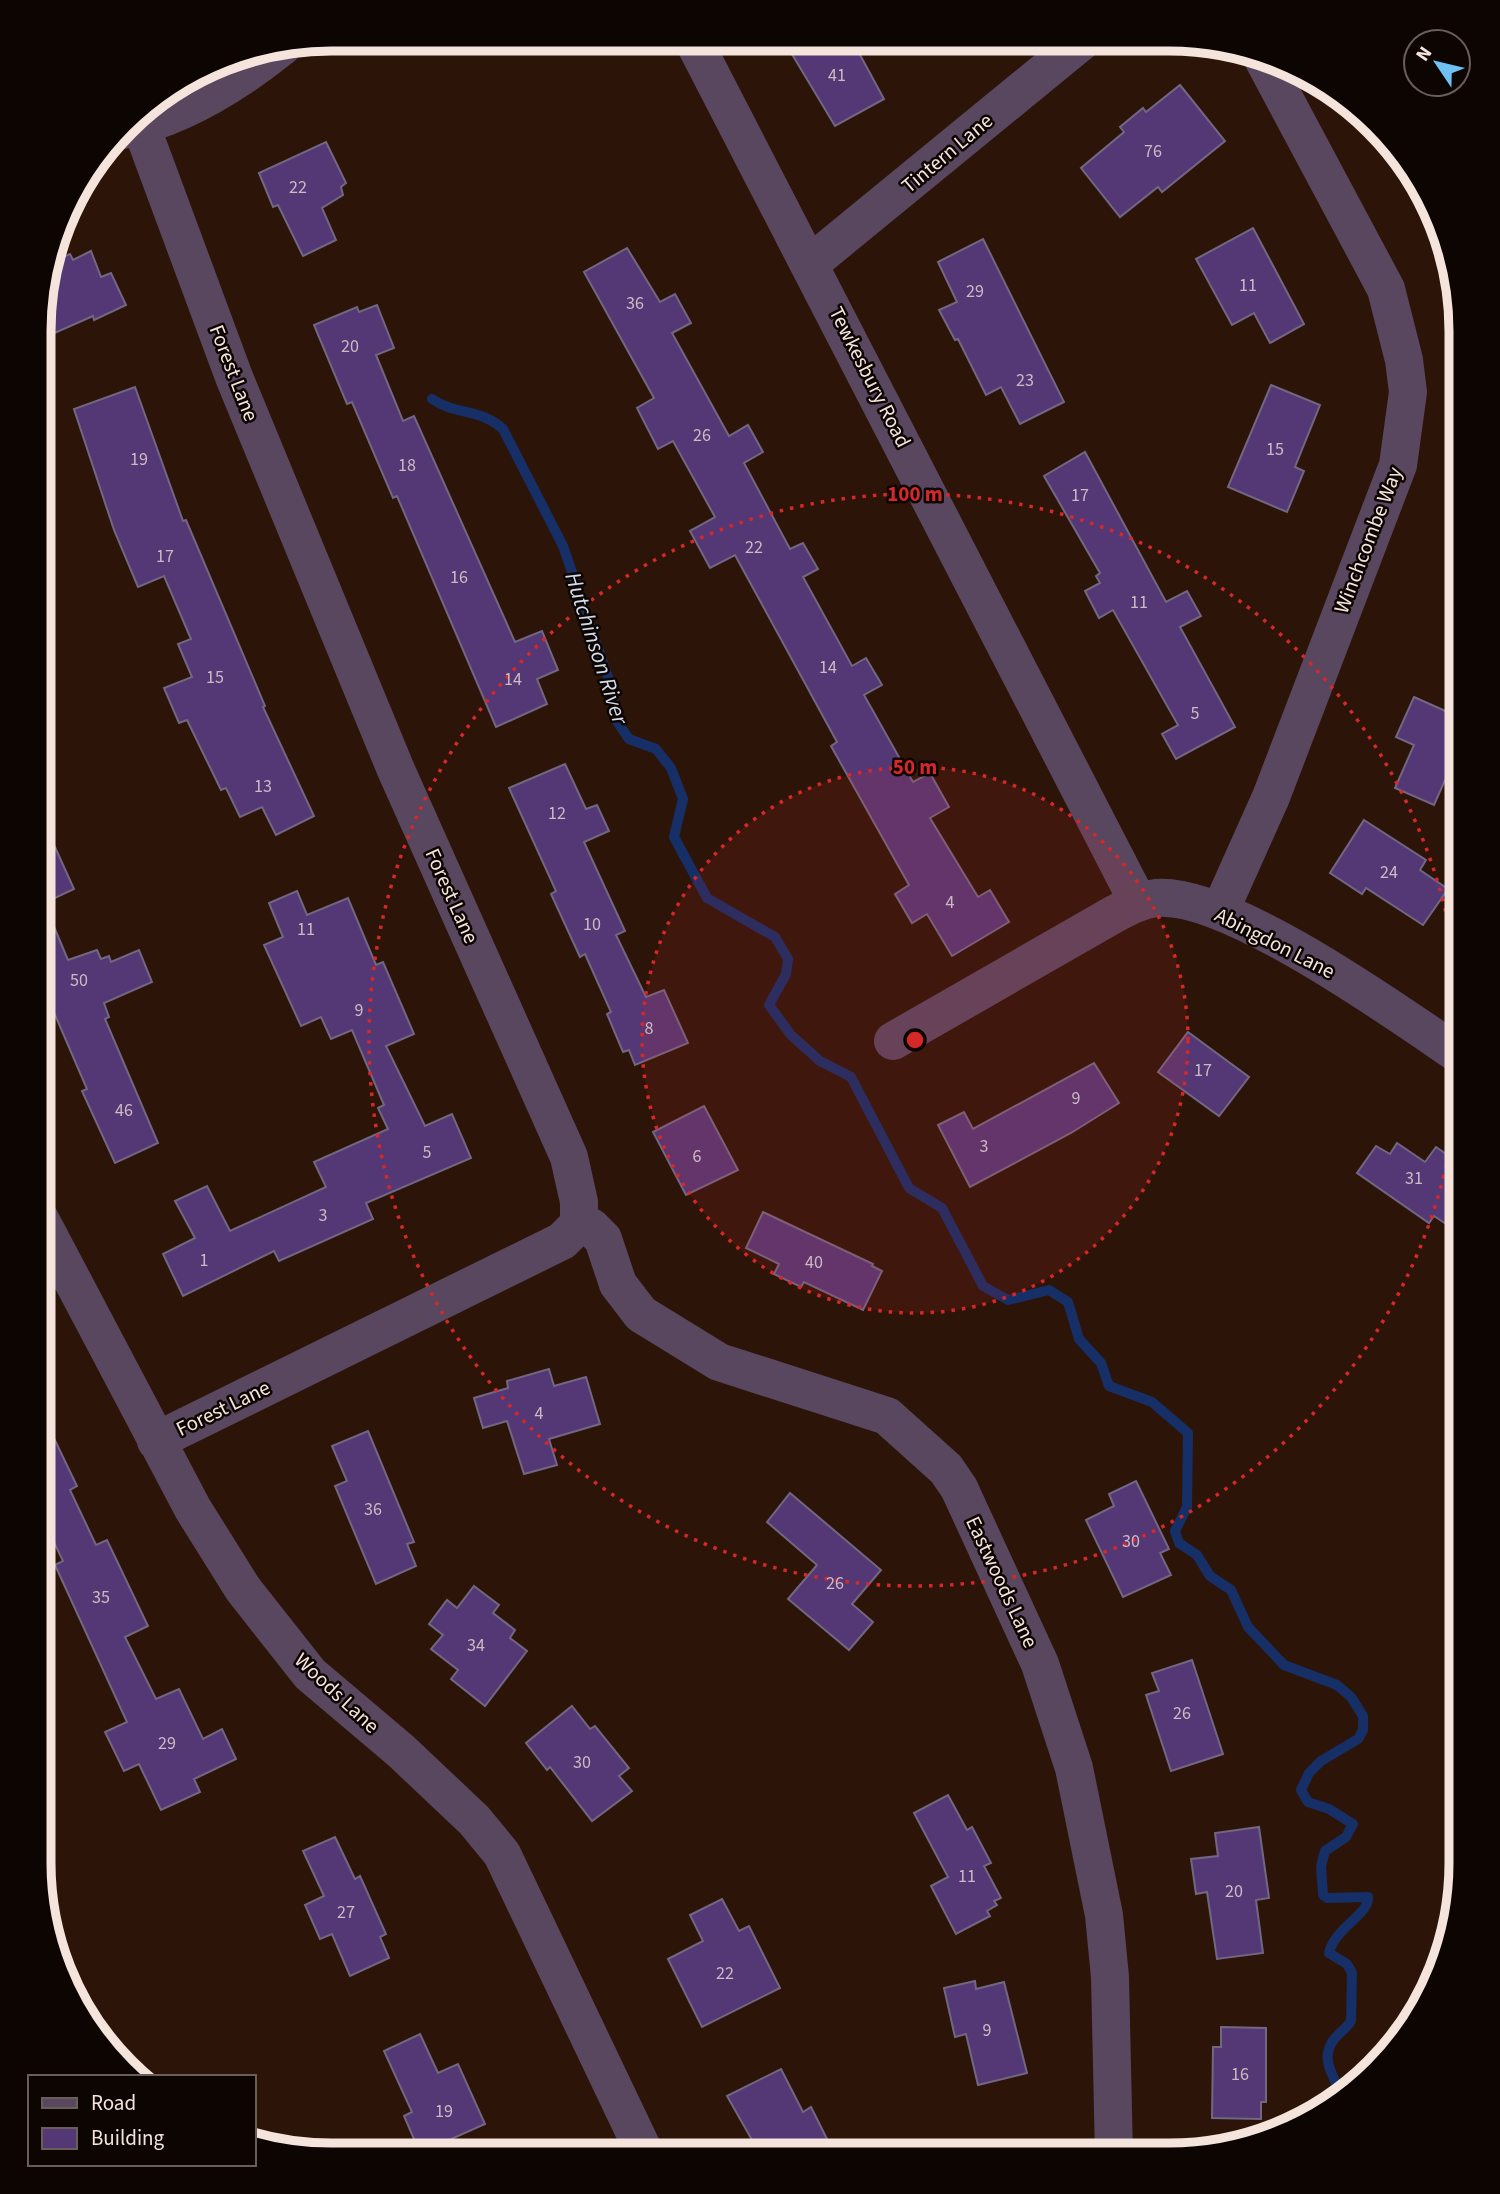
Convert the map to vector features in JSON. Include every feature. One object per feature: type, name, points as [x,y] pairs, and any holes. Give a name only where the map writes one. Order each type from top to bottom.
[{"type":"street","name":"Tewkesbury Road","points":[[699,51],[811,263],[1138,902]]},
{"type":"street","name":"Tintern Lane","points":[[811,263],[1070,51]]},
{"type":"street","points":[[141,125],[184,110],[269,58]]},
{"type":"street","name":"Winchcombe Way","points":[[1220,911],[1271,797],[1398,465],[1408,392],[1404,360],[1386,289],[1269,69]]},
{"type":"street","name":"Forest Lane","points":[[134,132],[396,770],[569,1157],[579,1202],[579,1224],[562,1241],[156,1441]]},
{"type":"street","name":"Abingdon Lane","points":[[893,1041],[1138,902],[1158,898],[1185,901],[1220,911],[1360,987],[1449,1048]]},
{"type":"street","name":"Eastwoods Lane","points":[[579,1224],[592,1227],[603,1239],[618,1284],[641,1314],[719,1362],[887,1416],[946,1469],[959,1488],[1040,1664],[1074,1768],[1104,1914],[1109,1965],[1114,2143]]},
{"type":"street","name":"Woods Lane","points":[[51,1240],[193,1509],[243,1589],[310,1674],[465,1811],[502,1854],[640,2143]]},
{"type":"building","points":[[790,51],[858,51],[884,99],[835,126]]},
{"type":"building","points":[[1180,85],[1225,141],[1162,192],[1158,187],[1120,217],[1081,168],[1124,132],[1120,127],[1143,108],[1146,112]]},
{"type":"building","points":[[326,142],[346,183],[341,187],[343,195],[322,208],[336,240],[303,256],[278,205],[273,207],[259,173]]},
{"type":"building","points":[[1253,228],[1304,324],[1270,343],[1254,313],[1232,325],[1196,259]]},
{"type":"building","points":[[983,239],[1064,402],[1020,424],[1001,387],[986,395],[958,339],[955,340],[939,310],[957,302],[938,262]]},
{"type":"building","points":[[627,248],[660,302],[675,294],[691,323],[672,333],[729,436],[748,425],[763,452],[744,463],[790,549],[803,543],[818,569],[803,577],[852,666],[866,658],[882,685],[864,695],[913,782],[930,773],[949,807],[930,818],[978,897],[990,890],[1009,922],[952,956],[927,914],[912,923],[895,894],[909,885],[831,746],[837,742],[735,555],[710,568],[690,531],[715,517],[673,441],[658,449],[637,408],[654,398],[584,272]]},
{"type":"building","points":[[91,251],[101,277],[111,273],[126,305],[94,320],[93,316],[51,335],[53,294],[60,258],[70,254],[73,260]]},
{"type":"building","points":[[377,305],[394,348],[376,355],[403,421],[414,416],[515,642],[542,631],[558,670],[537,679],[547,704],[496,727],[397,496],[393,498],[352,402],[347,404],[314,325],[357,307],[359,312]]},
{"type":"building","points":[[1271,385],[1320,405],[1295,467],[1304,471],[1287,512],[1228,487]]},
{"type":"building","points":[[135,387],[183,521],[186,520],[265,706],[263,707],[314,816],[276,835],[262,807],[240,817],[226,788],[221,790],[187,720],[179,723],[164,688],[192,677],[178,644],[191,639],[164,576],[138,587],[114,530],[74,409]]},
{"type":"building","points":[[1085,452],[1166,602],[1187,591],[1201,616],[1180,627],[1235,727],[1176,759],[1162,734],[1178,725],[1113,610],[1099,618],[1085,591],[1100,583],[1096,576],[1100,573],[1044,476]]},
{"type":"building","points":[[1414,697],[1449,713],[1449,771],[1434,805],[1395,788],[1414,745],[1396,737]]},
{"type":"building","points":[[565,764],[586,809],[597,805],[609,831],[584,842],[625,931],[616,935],[646,997],[664,990],[688,1043],[635,1065],[629,1050],[623,1052],[607,1014],[611,1012],[585,954],[580,957],[551,894],[556,891],[509,788]]},
{"type":"building","points":[[1364,820],[1426,860],[1420,870],[1448,889],[1423,925],[1366,888],[1362,894],[1330,873]]},
{"type":"building","points":[[51,838],[74,889],[51,900]]},
{"type":"building","points":[[297,891],[307,915],[348,898],[376,965],[383,962],[414,1034],[386,1046],[425,1126],[452,1114],[471,1158],[366,1203],[373,1219],[279,1261],[274,1251],[183,1296],[163,1254],[195,1238],[175,1201],[207,1186],[230,1231],[326,1187],[314,1162],[388,1129],[378,1108],[384,1105],[352,1030],[331,1039],[321,1017],[301,1026],[264,945],[283,937],[269,903]]},
{"type":"building","points":[[51,920],[68,960],[97,950],[101,959],[109,956],[111,962],[139,950],[152,982],[104,1003],[109,1017],[105,1019],[158,1143],[115,1163],[82,1091],[87,1089],[51,1006]]},
{"type":"building","points":[[1188,1032],[1249,1077],[1219,1116],[1158,1072]]},
{"type":"building","points":[[1094,1063],[1119,1103],[1071,1133],[970,1187],[938,1125],[964,1112],[973,1129]]},
{"type":"building","points":[[704,1106],[738,1170],[686,1195],[653,1132]]},
{"type":"building","points":[[1397,1143],[1425,1162],[1436,1147],[1449,1156],[1449,1226],[1434,1216],[1429,1223],[1357,1173],[1376,1146],[1390,1154]]},
{"type":"building","points":[[763,1212],[873,1264],[872,1266],[882,1271],[863,1310],[804,1282],[801,1287],[774,1274],[779,1264],[746,1248]]},
{"type":"building","points":[[549,1369],[554,1386],[586,1377],[600,1424],[549,1439],[557,1465],[524,1474],[507,1421],[483,1428],[474,1398],[508,1388],[507,1381]]},
{"type":"building","points":[[368,1431],[414,1542],[407,1544],[416,1566],[376,1584],[335,1486],[347,1481],[332,1446]]},
{"type":"building","points":[[51,1432],[77,1486],[70,1490],[96,1545],[107,1540],[148,1626],[125,1637],[156,1699],[179,1689],[203,1739],[222,1729],[236,1759],[194,1779],[200,1792],[161,1810],[139,1764],[124,1771],[105,1732],[127,1722],[55,1565],[63,1561],[51,1536]]},
{"type":"building","points":[[1136,1481],[1169,1549],[1160,1553],[1171,1575],[1123,1597],[1086,1520],[1114,1506],[1109,1494]]},
{"type":"building","points":[[790,1493],[881,1570],[852,1604],[873,1622],[849,1650],[788,1599],[817,1565],[767,1522]]},
{"type":"building","points":[[474,1586],[499,1605],[493,1613],[515,1630],[510,1638],[527,1651],[485,1706],[451,1679],[458,1670],[431,1649],[443,1635],[429,1624],[447,1600],[457,1608]]},
{"type":"building","points":[[1192,1660],[1223,1754],[1171,1771],[1146,1695],[1159,1691],[1152,1673]]},
{"type":"building","points":[[572,1706],[590,1729],[595,1726],[629,1768],[619,1776],[632,1791],[592,1821],[550,1767],[547,1770],[526,1743]]},
{"type":"building","points":[[948,1795],[967,1830],[972,1827],[991,1863],[984,1866],[1001,1898],[994,1901],[997,1905],[987,1911],[990,1916],[956,1934],[931,1886],[948,1877],[914,1813]]},
{"type":"building","points":[[1259,1827],[1269,1898],[1256,1900],[1263,1953],[1217,1959],[1207,1892],[1196,1894],[1191,1859],[1218,1856],[1215,1833]]},
{"type":"building","points":[[335,1837],[355,1879],[360,1876],[386,1934],[380,1937],[389,1958],[350,1976],[332,1934],[320,1939],[305,1905],[324,1896],[303,1851]]},
{"type":"building","points":[[722,1899],[739,1931],[749,1926],[780,1988],[702,2027],[668,1959],[703,1941],[690,1915]]},
{"type":"building","points":[[975,1981],[976,1989],[1004,1982],[1027,2073],[978,2085],[966,2034],[955,2037],[944,1988]]},
{"type":"building","points":[[1221,2027],[1266,2028],[1266,2102],[1261,2102],[1261,2119],[1212,2118],[1213,2047],[1221,2047]]},
{"type":"building","points":[[420,2034],[438,2073],[458,2064],[485,2124],[442,2143],[416,2143],[404,2116],[412,2112],[384,2051]]},
{"type":"building","points":[[781,2069],[803,2112],[811,2107],[829,2143],[754,2143],[727,2096]]},
{"type":"waterway","name":"Hutchinson River","points":[[432,399],[476,414],[503,429],[563,546],[612,689],[616,720],[629,739],[656,749],[671,768],[683,799],[674,837],[707,898],[775,937],[788,959],[786,974],[769,1005],[791,1035],[820,1061],[851,1077],[909,1188],[942,1208],[983,1286],[1008,1300],[1049,1290],[1068,1302],[1079,1339],[1101,1363],[1109,1386],[1152,1402],[1188,1433],[1187,1507],[1175,1531],[1179,1543],[1197,1555],[1210,1576],[1231,1590],[1248,1627],[1284,1665],[1337,1685],[1351,1697],[1363,1716],[1363,1730],[1358,1739],[1321,1761],[1309,1773],[1301,1790],[1308,1802],[1329,1809],[1353,1824],[1346,1837],[1325,1851],[1321,1866],[1323,1895],[1327,1898],[1368,1897],[1364,1909],[1338,1936],[1329,1953],[1347,1964],[1352,1973],[1351,2021],[1335,2038],[1328,2053],[1329,2067],[1338,2087]]}]
